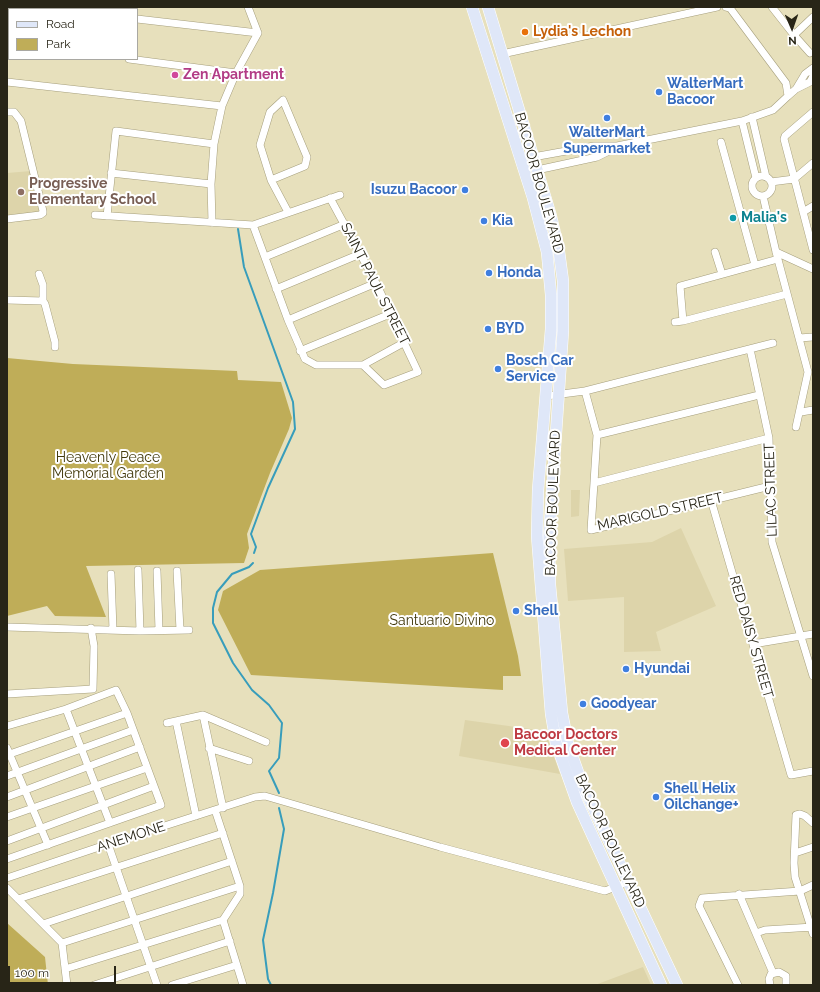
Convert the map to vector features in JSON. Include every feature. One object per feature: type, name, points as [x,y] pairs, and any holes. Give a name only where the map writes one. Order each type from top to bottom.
[{"type":"main road","name":"BACOOR BOULEVARD","points":[[472,7],[533,198],[547,252],[551,295],[551,330],[538,490],[537,536],[551,714],[556,743],[577,802],[661,985]]},
{"type":"main road","name":"BACOOR BOULEVARD","points":[[488,7],[552,216],[559,250],[563,281],[563,331],[549,537],[551,597],[562,713],[568,744],[583,786],[677,985]]},
{"type":"street","points":[[212,223],[214,144],[222,106],[236,73],[258,33],[248,7]]},
{"type":"street","points":[[502,54],[717,7]]},
{"type":"street","points":[[726,7],[730,8],[770,59],[786,83],[788,96]]},
{"type":"street","points":[[772,7],[810,53]]},
{"type":"street","points":[[794,35],[813,17]]},
{"type":"street","points":[[138,19],[258,33]]},
{"type":"street","points":[[137,60],[236,73]]},
{"type":"street","points":[[796,89],[805,74],[813,68]]},
{"type":"street","points":[[534,157],[594,146],[617,146],[742,121],[773,110],[796,89],[810,82],[813,76]]},
{"type":"street","points":[[7,82],[222,106]]},
{"type":"street","points":[[271,180],[305,166],[307,157],[283,100],[270,112],[260,145],[271,180],[288,212]]},
{"type":"street","points":[[7,112],[14,112],[21,121],[44,211],[44,213],[40,215],[7,219]]},
{"type":"street","points":[[813,112],[785,136],[794,179],[813,250]]},
{"type":"street","points":[[742,121],[756,178],[753,183],[753,190],[757,194],[763,196],[771,192],[752,117]]},
{"type":"street","points":[[107,216],[116,131],[214,144]]},
{"type":"street","points":[[721,142],[755,265]]},
{"type":"street","points":[[537,170],[597,157],[617,146]]},
{"type":"street","points":[[581,149],[584,160]]},
{"type":"street","points":[[756,178],[760,176],[769,180],[794,179],[813,162]]},
{"type":"street","points":[[111,173],[212,184]]},
{"type":"street","points":[[95,215],[253,225],[340,195]]},
{"type":"street","points":[[763,196],[777,256],[810,376],[796,427]]},
{"type":"street","name":"SAINT PAUL STREET","points":[[330,198],[376,283],[418,372],[384,385],[363,365]]},
{"type":"street","points":[[803,212],[813,206]]},
{"type":"street","points":[[265,257],[345,224]]},
{"type":"street","points":[[253,225],[288,320],[305,359],[316,365],[363,365],[405,342]]},
{"type":"street","points":[[715,252],[722,274]]},
{"type":"street","points":[[276,289],[360,254]]},
{"type":"street","points":[[683,321],[680,286],[755,265],[777,256],[813,269]]},
{"type":"street","points":[[39,274],[43,290],[43,301],[55,342],[55,347]]},
{"type":"street","points":[[288,320],[376,283]]},
{"type":"street","points":[[675,322],[787,294]]},
{"type":"street","points":[[7,300],[43,301]]},
{"type":"street","points":[[300,350],[390,314]]},
{"type":"street","points":[[799,338],[813,337]]},
{"type":"street","points":[[546,396],[585,391],[773,343]]},
{"type":"street","name":"LILAC STREET","points":[[750,349],[769,438],[772,542],[813,676]]},
{"type":"street","name":"MARIGOLD STREET","points":[[585,391],[597,435],[592,530],[770,486]]},
{"type":"street","points":[[597,435],[759,395]]},
{"type":"street","points":[[801,412],[813,410]]},
{"type":"street","points":[[594,483],[769,438]]},
{"type":"street","name":"RED DAISY STREET","points":[[711,500],[791,775],[813,771]]},
{"type":"street","points":[[138,570],[140,631]]},
{"type":"street","points":[[157,571],[159,630]]},
{"type":"street","points":[[177,571],[180,630]]},
{"type":"street","points":[[111,574],[113,630]]},
{"type":"street","points":[[7,627],[91,628],[140,631],[189,630]]},
{"type":"street","points":[[7,694],[93,689],[94,646],[91,628]]},
{"type":"street","points":[[753,644],[813,634]]},
{"type":"street","points":[[7,726],[66,709],[116,690],[127,713],[161,805],[7,859]]},
{"type":"street","points":[[66,709],[110,823]]},
{"type":"street","points":[[48,845],[8,753],[127,713]]},
{"type":"street","points":[[203,715],[223,808]]},
{"type":"street","points":[[167,723],[203,715],[266,742]]},
{"type":"street","points":[[176,721],[196,816]]},
{"type":"street","points":[[7,776],[133,730]]},
{"type":"street","points":[[7,797],[140,747]]},
{"type":"street","points":[[209,748],[249,761]]},
{"type":"street","points":[[7,817],[147,768]]},
{"type":"street","points":[[7,841],[154,786]]},
{"type":"street","name":"ANEMONE","points":[[7,878],[255,797],[273,798],[440,847],[604,891],[615,887]]},
{"type":"street","points":[[64,970],[223,920],[240,894],[240,886],[215,810]]},
{"type":"street","points":[[756,933],[765,930],[812,929],[795,877],[796,815],[800,814],[805,816],[813,824]]},
{"type":"street","points":[[18,899],[223,833]]},
{"type":"street","points":[[108,844],[157,985]]},
{"type":"street","points":[[795,853],[813,847]]},
{"type":"street","points":[[43,924],[232,862]]},
{"type":"street","points":[[615,887],[628,882]]},
{"type":"street","points":[[62,943],[240,886]]},
{"type":"street","points":[[738,985],[699,906],[702,898],[739,894],[800,891],[813,886]]},
{"type":"street","points":[[7,888],[62,943],[64,970],[67,985]]},
{"type":"street","points":[[739,894],[773,973]]},
{"type":"street","points":[[223,920],[243,985]]},
{"type":"street","points":[[94,985],[230,941]]},
{"type":"street","points":[[172,985],[237,965]]},
{"type":"street","points":[[770,985],[769,979],[773,973],[779,972],[784,974],[787,979],[786,985]]},
{"type":"shaded area","name":"Progressive Elementary School","points":[[31,171],[40,212],[7,215],[7,173]]},
{"type":"shaded area","points":[[571,490],[580,490],[579,516],[571,517]]},
{"type":"shaded area","points":[[681,528],[716,606],[656,632],[661,651],[624,652],[624,597],[568,601],[564,549],[652,542]]},
{"type":"shaded area","name":"Bacoor Doctors Medical Center","points":[[465,720],[545,731],[560,774],[459,756]]},
{"type":"shaded area","points":[[643,967],[651,985],[595,985]]},
{"type":"green space","name":"Heavenly Peace Memorial Garden","points":[[7,358],[73,364],[237,371],[238,380],[281,382],[292,418],[247,534],[249,548],[244,563],[86,566],[106,617],[55,616],[47,606],[7,616]]},
{"type":"green space","name":"Santuario Divino","points":[[493,553],[518,656],[521,676],[503,676],[503,690],[251,675],[218,610],[223,591],[260,570]]},
{"type":"green space","points":[[7,923],[45,957],[48,985],[7,985]]},
{"type":"waterway","points":[[238,229],[244,267],[293,402],[295,429],[268,488],[251,534],[256,547],[254,553]]},
{"type":"waterway","points":[[253,563],[249,567],[232,574],[217,592],[213,608],[213,623],[233,663],[252,690],[269,705],[282,723],[279,758],[269,771],[279,793]]},
{"type":"waterway","points":[[271,985],[268,979],[263,940],[284,829],[279,808]]},
{"type":"place","name":"Lydia's Lechon","points":[[525,32]]},
{"type":"place","name":"Zen Apartment","points":[[175,75]]},
{"type":"place","name":"WalterMart Bacoor","points":[[659,92]]},
{"type":"place","name":"WalterMart Supermarket","points":[[607,118]]},
{"type":"place","name":"Isuzu Bacoor","points":[[465,190]]},
{"type":"place","name":"Progressive Elementary School","points":[[21,192]]},
{"type":"place","name":"Malia's","points":[[733,218]]},
{"type":"place","name":"Kia","points":[[484,221]]},
{"type":"place","name":"Honda","points":[[489,273]]},
{"type":"place","name":"BYD","points":[[488,329]]},
{"type":"place","name":"Bosch Car Service","points":[[498,369]]},
{"type":"place","name":"Shell","points":[[516,611]]},
{"type":"place","name":"Hyundai","points":[[626,669]]},
{"type":"place","name":"Goodyear","points":[[583,704]]},
{"type":"place","name":"Bacoor Doctors Medical Center","points":[[505,743]]},
{"type":"place","name":"Shell Helix Oilchange+","points":[[656,797]]}]
